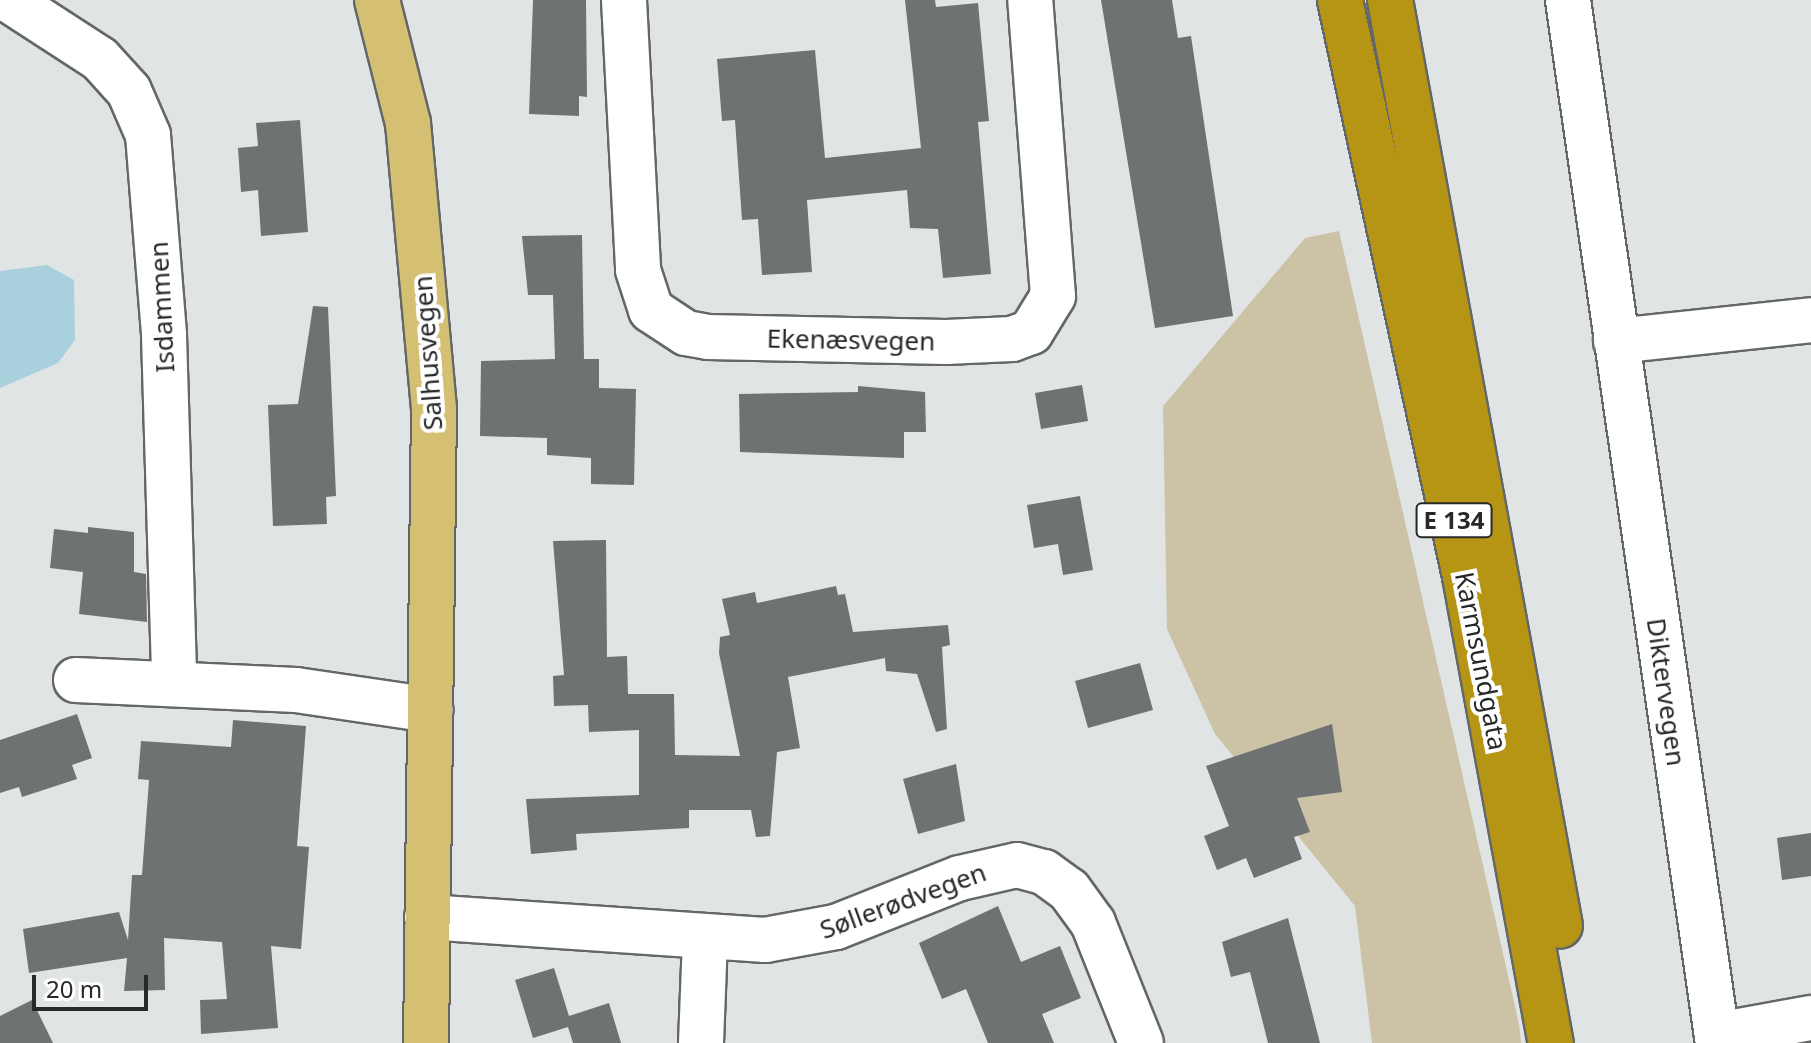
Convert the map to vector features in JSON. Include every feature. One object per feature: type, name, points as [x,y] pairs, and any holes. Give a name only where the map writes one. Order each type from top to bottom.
[{"type":"highway","name":"Karmsundgata","points":[[1340,0],[1465,576],[1551,1043]]},
{"type":"highway","name":"Karmsundgata","points":[[1390,0],[1581,1043]]},
{"type":"main road","name":"Salhusvegen","points":[[377,0],[408,123],[433,394],[426,1043]]},
{"type":"street","name":"Isdammen","points":[[9,0],[100,59],[129,91],[148,135],[164,335],[174,680]]},
{"type":"street","name":"Ekenæsvegen","points":[[624,0],[638,270],[651,310],[686,333],[708,337],[946,342],[1012,339],[1031,332],[1053,296],[1030,0]]},
{"type":"street","name":"Diktervegen","points":[[1568,0],[1717,1039]]},
{"type":"street","points":[[1616,341],[1811,320]]},
{"type":"street","points":[[76,680],[174,680],[431,710]]},
{"type":"street","name":"Søllerødvegen","points":[[427,917],[705,938],[803,937],[960,878],[1017,865],[1044,872],[1069,890],[1093,923],[1141,1043]]},
{"type":"street","points":[[701,1043],[705,938]]},
{"type":"street","points":[[1717,1039],[1811,1018]]},
{"type":"shaded area","points":[[1339,231],[1521,1043],[1372,1043],[1355,906],[1215,734],[1167,629],[1163,406],[1305,238]]},
{"type":"water","points":[[47,265],[74,280],[75,340],[58,363],[0,388],[0,271]]},
{"type":"building","points":[[533,0],[586,0],[587,97],[579,96],[579,116],[529,114]]},
{"type":"building","points":[[905,0],[935,0],[936,7],[978,3],[989,121],[978,122],[991,274],[943,278],[938,229],[910,228],[907,190],[807,200],[812,272],[762,275],[758,219],[742,220],[735,120],[722,121],[717,59],[815,50],[825,158],[921,148]]},
{"type":"building","points":[[1101,0],[1172,0],[1178,38],[1191,36],[1233,316],[1155,328]]},
{"type":"building","points":[[300,120],[308,232],[261,236],[258,190],[241,192],[238,148],[258,146],[256,123]]},
{"type":"building","points":[[582,235],[584,359],[599,359],[599,388],[636,389],[634,485],[591,484],[591,458],[547,455],[547,438],[480,436],[481,361],[555,359],[553,295],[528,295],[522,236]]},
{"type":"building","points":[[313,306],[328,307],[336,496],[326,497],[327,524],[273,526],[268,405],[298,404]]},
{"type":"building","points":[[1082,385],[1088,421],[1041,429],[1035,393]]},
{"type":"building","points":[[858,386],[925,392],[926,432],[904,432],[904,458],[740,452],[739,394],[858,392]]},
{"type":"building","points":[[1080,496],[1093,570],[1063,575],[1058,544],[1034,548],[1027,505]]},
{"type":"building","points":[[88,527],[134,532],[134,572],[146,574],[147,622],[79,614],[83,572],[50,568],[54,529],[88,533]]},
{"type":"building","points":[[606,540],[607,657],[627,656],[628,694],[674,694],[675,755],[740,756],[719,653],[720,637],[730,635],[722,599],[755,592],[757,603],[836,586],[838,595],[845,594],[853,632],[948,625],[950,645],[942,647],[947,729],[936,732],[917,674],[886,671],[885,658],[788,677],[800,748],[777,752],[770,836],[756,837],[751,810],[689,810],[689,828],[576,834],[577,850],[531,854],[526,799],[639,795],[639,730],[589,732],[588,705],[554,706],[553,676],[564,675],[553,541]]},
{"type":"building","points":[[1140,663],[1153,710],[1088,728],[1075,681]]},
{"type":"building","points":[[77,714],[92,758],[72,765],[77,779],[22,797],[19,787],[0,793],[0,740]]},
{"type":"building","points":[[233,720],[306,726],[297,846],[309,847],[301,949],[271,946],[278,1028],[201,1034],[200,1000],[227,999],[222,942],[164,938],[165,990],[124,991],[127,958],[29,973],[23,929],[119,912],[128,940],[132,875],[142,875],[149,780],[138,779],[141,741],[231,747]]},
{"type":"building","points":[[1332,724],[1342,792],[1297,798],[1310,832],[1294,837],[1302,859],[1254,878],[1246,858],[1217,870],[1204,836],[1229,826],[1206,766]]},
{"type":"building","points":[[956,764],[965,821],[918,834],[903,779]]},
{"type":"building","points":[[1811,833],[1811,876],[1782,880],[1777,838]]},
{"type":"building","points":[[998,906],[1021,962],[1060,946],[1081,998],[1042,1014],[1054,1043],[988,1043],[966,989],[942,999],[919,943]]},
{"type":"building","points":[[1288,918],[1320,1043],[1268,1043],[1250,972],[1231,977],[1222,942]]},
{"type":"building","points":[[554,968],[569,1016],[609,1003],[621,1043],[573,1043],[568,1027],[533,1038],[515,980]]},
{"type":"building","points":[[32,1000],[53,1043],[0,1043],[0,1016]]}]
